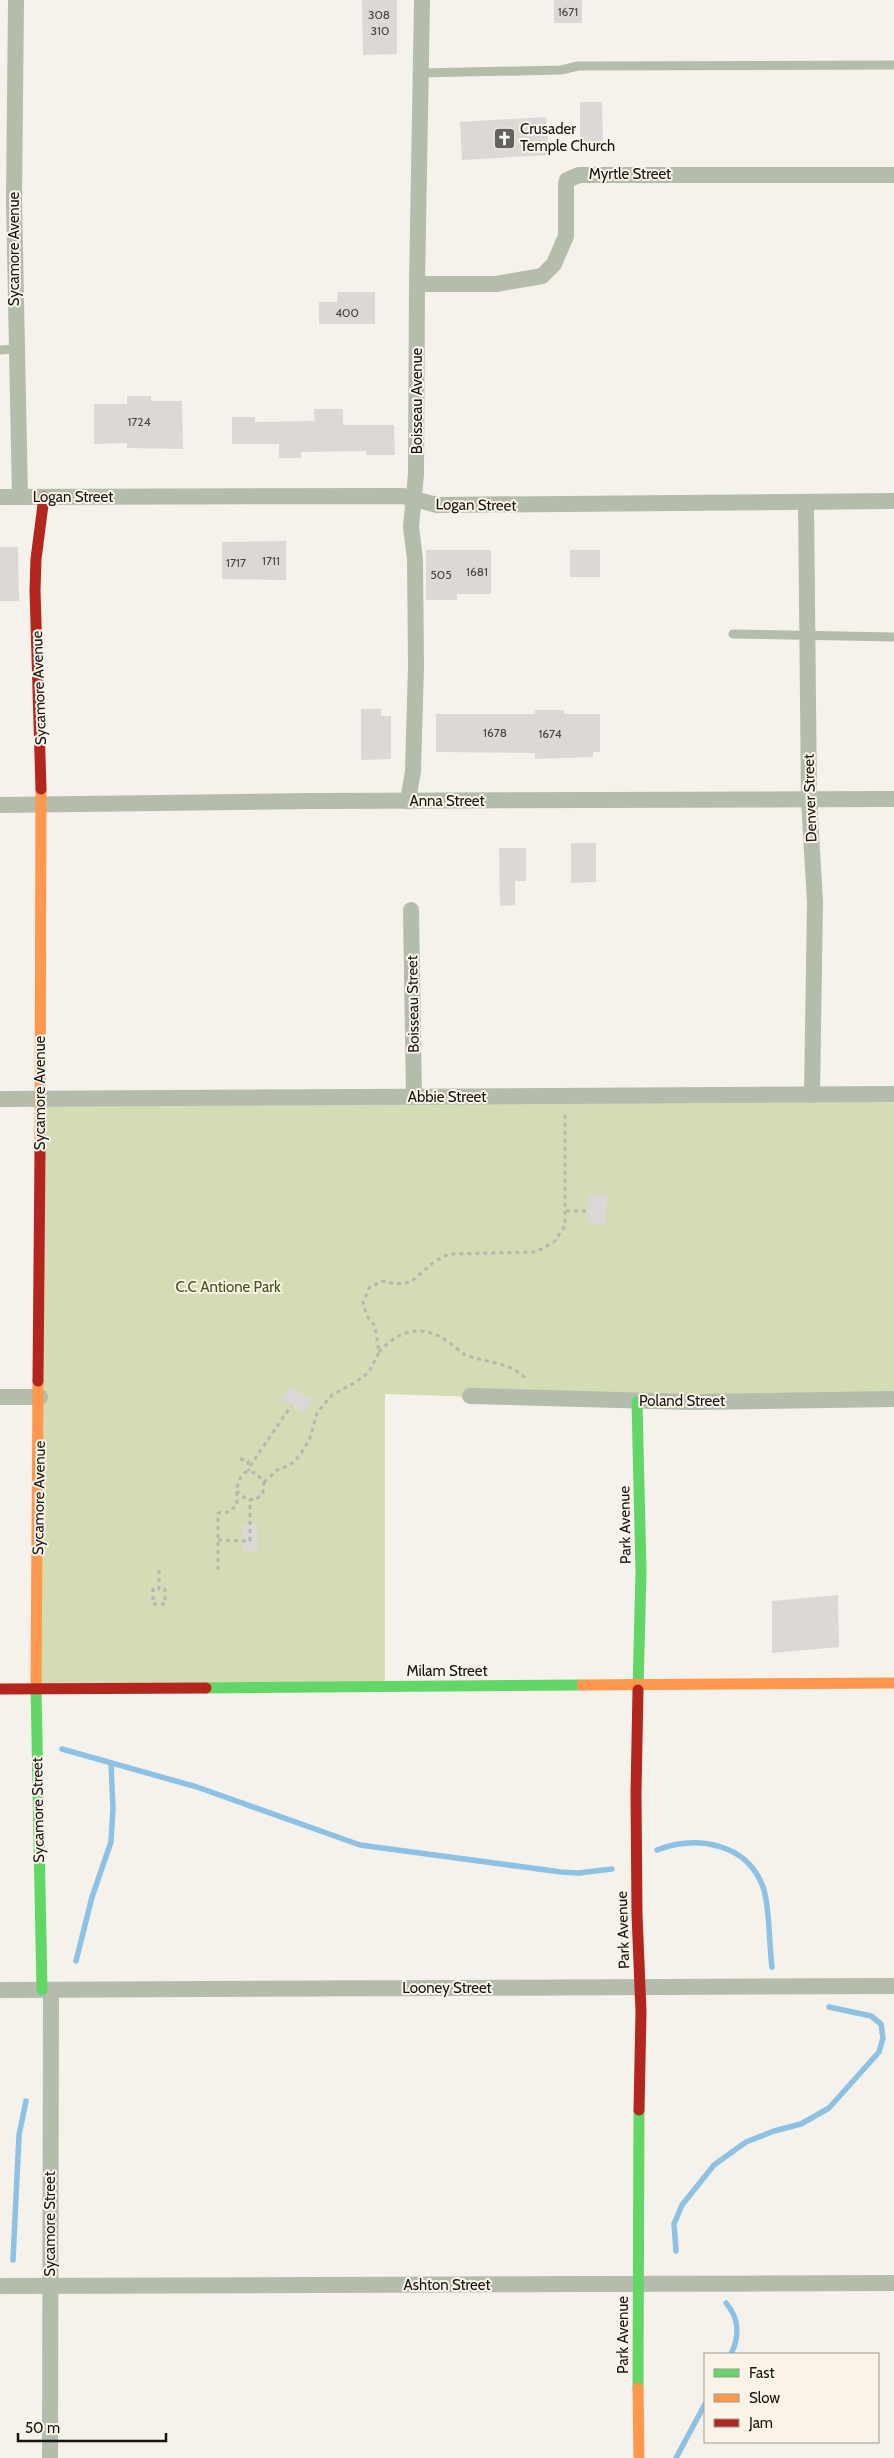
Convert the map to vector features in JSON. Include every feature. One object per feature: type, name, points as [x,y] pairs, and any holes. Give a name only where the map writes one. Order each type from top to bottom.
[{"type":"street","name":"Sycamore Avenue","points":[[16,0],[7,201],[8,349],[20,497]]},
{"type":"street","name":"Boisseau Avenue","points":[[408,801],[414,741],[415,559],[412,528],[416,464],[422,0]]},
{"type":"street","name":"Myrtle Street","points":[[417,284],[496,284],[542,276],[554,264],[566,236],[566,184],[568,180],[579,175],[894,175]]},
{"type":"street","name":"Logan Street","points":[[0,497],[403,496],[437,505],[520,506],[894,501]]},
{"type":"street","name":"Sycamore Avenue","points":[[36,1689],[40,1397],[42,805],[35,590],[44,497]]},
{"type":"street","name":"Denver Street","points":[[806,502],[809,800],[815,902],[812,1095]]},
{"type":"street","name":"Anna Street","points":[[0,805],[894,799]]},
{"type":"street","name":"Boisseau Street","points":[[411,910],[414,1097]]},
{"type":"street","name":"Abbie Street","points":[[0,1099],[894,1094]]},
{"type":"street","name":"Poland Street","points":[[470,1396],[637,1402],[894,1399]]},
{"type":"street","points":[[0,1397],[40,1397]]},
{"type":"street","name":"Park Avenue","points":[[637,1402],[641,1572],[640,1684],[636,1792],[637,1914],[640,1987],[640,2218],[637,2284],[638,2458]]},
{"type":"street","name":"Milam Street","points":[[0,1689],[894,1683]]},
{"type":"street","name":"Sycamore Street","points":[[36,1689],[46,1990],[50,2458]]},
{"type":"street","name":"Looney Street","points":[[0,1990],[894,1986]]},
{"type":"street","name":"Ashton Street","points":[[0,2286],[894,2282]]},
{"type":"lane","points":[[421,73],[561,70],[578,66],[894,65]]},
{"type":"lane","points":[[733,634],[894,637]]},
{"type":"path","points":[[378,1352],[375,1326],[367,1316],[363,1302],[370,1287],[382,1281],[395,1284],[411,1282],[435,1261],[449,1254],[536,1252],[554,1242],[565,1226],[565,1109]]},
{"type":"path","points":[[566,1211],[587,1211]]},
{"type":"path","points":[[264,1482],[277,1470],[290,1465],[301,1454],[310,1438],[317,1413],[332,1395],[356,1382],[369,1372],[378,1352],[390,1340],[402,1333],[422,1331],[445,1339],[466,1356],[520,1372],[533,1386],[538,1399]]},
{"type":"path","points":[[218,1570],[218,1513],[229,1512],[237,1505],[239,1477],[249,1471],[250,1466],[291,1406]]},
{"type":"path","points":[[240,1459],[248,1461],[250,1466]]},
{"type":"path","points":[[237,1491],[240,1496],[250,1500],[259,1498],[264,1489],[264,1482],[260,1476],[249,1471]]},
{"type":"path","points":[[218,1540],[250,1541],[250,1500]]},
{"type":"path","points":[[159,1570],[159,1589]]},
{"type":"path","points":[[153,1589],[159,1589],[165,1589],[165,1604],[153,1604],[153,1589]]},
{"type":"green space","name":"C.C Antione Park","points":[[894,1094],[894,1399],[637,1402],[385,1394],[385,1686],[36,1689],[40,1098]]},
{"type":"building","points":[[362,0],[397,0],[397,54],[363,55]]},
{"type":"building","points":[[554,0],[582,0],[582,23],[554,23]]},
{"type":"building","points":[[580,102],[602,102],[603,144],[580,145]]},
{"type":"building","name":"Crusader Temple Church","points":[[546,117],[549,155],[462,160],[460,122]]},
{"type":"building","points":[[338,292],[375,292],[375,324],[319,324],[319,302],[337,302]]},
{"type":"building","points":[[127,396],[151,396],[151,401],[182,401],[183,449],[127,448],[127,443],[94,444],[94,404],[127,404]]},
{"type":"building","points":[[314,409],[343,409],[343,425],[394,425],[395,455],[366,455],[366,451],[301,452],[301,458],[279,458],[279,444],[232,444],[232,417],[255,417],[255,422],[315,421]]},
{"type":"building","points":[[286,541],[286,580],[222,579],[222,542]]},
{"type":"building","points":[[0,547],[18,547],[19,601],[0,601]]},
{"type":"building","points":[[426,550],[491,550],[491,594],[457,594],[457,600],[426,600]]},
{"type":"building","points":[[570,550],[600,550],[600,577],[570,577]]},
{"type":"building","points":[[361,709],[381,709],[381,716],[391,716],[391,759],[361,760]]},
{"type":"building","points":[[535,710],[564,710],[564,714],[600,714],[600,752],[593,752],[593,757],[535,759],[535,753],[436,752],[436,714],[535,714]]},
{"type":"building","points":[[571,843],[596,843],[596,882],[571,883]]},
{"type":"building","points":[[499,848],[526,848],[526,881],[515,881],[515,905],[500,906]]},
{"type":"building","points":[[587,1194],[607,1194],[606,1224],[587,1224]]},
{"type":"building","points":[[289,1386],[312,1400],[304,1414],[281,1399]]},
{"type":"building","points":[[242,1524],[258,1524],[258,1551],[242,1551]]},
{"type":"building","points":[[838,1595],[839,1647],[772,1653],[772,1601]]},
{"type":"waterway","points":[[62,1749],[197,1787],[360,1845],[561,1872],[579,1873],[612,1869]]},
{"type":"waterway","points":[[76,1961],[92,1897],[111,1842],[113,1808],[111,1763]]},
{"type":"waterway","points":[[657,1850],[672,1845],[704,1844],[719,1846],[733,1852],[745,1861],[755,1872],[763,1887],[768,1915],[772,1967]]},
{"type":"waterway","points":[[676,2251],[674,2224],[682,2205],[714,2165],[746,2142],[774,2131],[801,2124],[829,2108],[879,2052],[883,2038],[881,2024],[871,2016],[829,2007]]},
{"type":"waterway","points":[[13,2260],[19,2135],[26,2101]]},
{"type":"waterway","points":[[726,2303],[734,2315],[737,2327],[736,2341],[731,2353]]},
{"type":"waterway","points":[[676,2458],[704,2406]]},
{"type":"traffic: fast","points":[[637,1402],[641,1572],[638,1690]]},
{"type":"traffic: fast","points":[[206,1688],[582,1685]]},
{"type":"traffic: fast","points":[[36,1688],[42,1990]]},
{"type":"traffic: fast","points":[[638,2388],[639,2110]]},
{"type":"traffic: slow","points":[[40,1150],[41,789]]},
{"type":"traffic: slow","points":[[36,1688],[38,1381]]},
{"type":"traffic: slow","points":[[582,1685],[894,1683]]},
{"type":"traffic: slow","points":[[638,2388],[639,2458]]},
{"type":"traffic: jam","points":[[41,789],[35,590],[36,559],[44,497]]},
{"type":"traffic: jam","points":[[38,1381],[40,1150]]},
{"type":"traffic: jam","points":[[0,1689],[206,1688]]},
{"type":"traffic: jam","points":[[638,1690],[636,1793],[637,1914],[641,2012],[639,2110]]},
{"type":"place","name":"Crusader Temple Church","points":[[504,138]]}]
